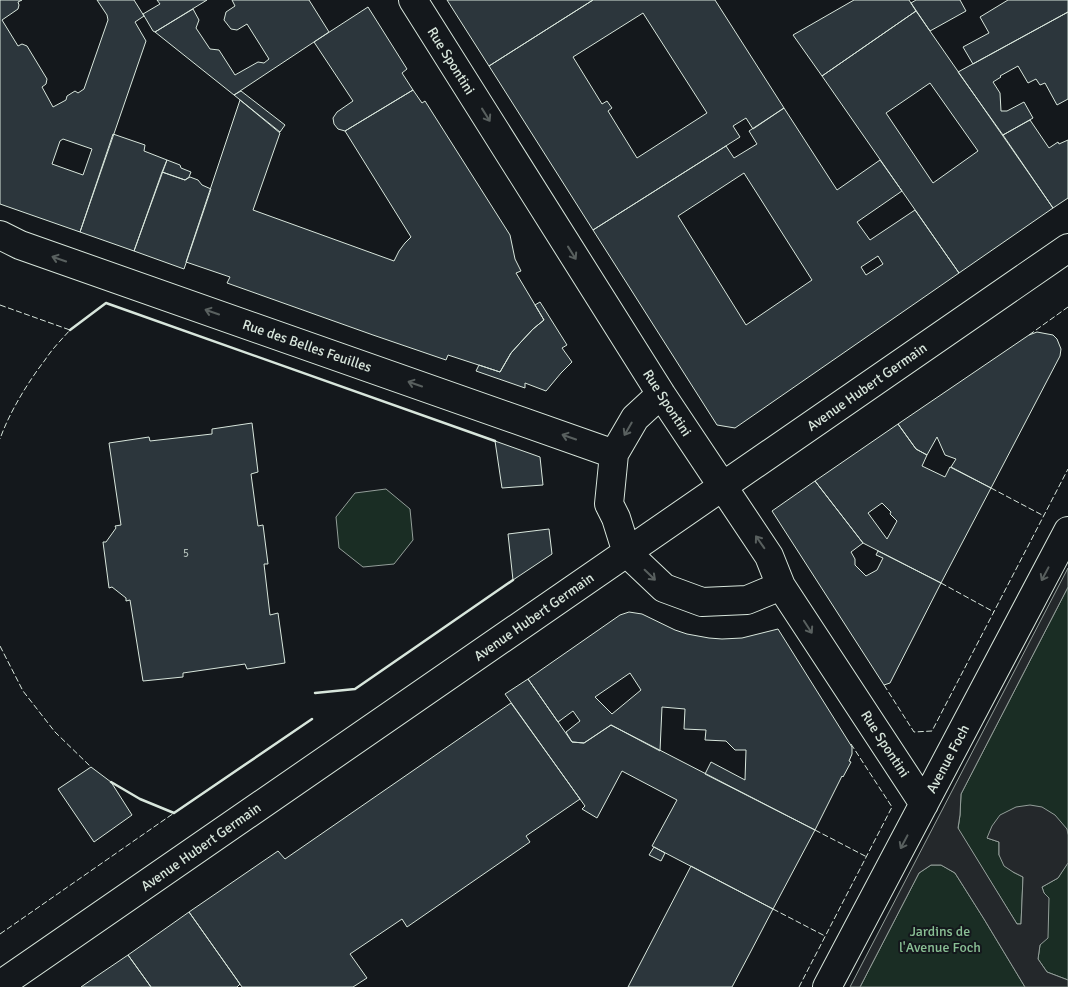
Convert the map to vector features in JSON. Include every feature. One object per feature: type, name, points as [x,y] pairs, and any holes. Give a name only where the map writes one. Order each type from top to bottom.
[{"type":"street","name":"Rue Spontini","points":[[413,0],[661,394],[770,556],[781,586],[924,804]]},
{"type":"street","name":"Rue des Belles Feuilles","points":[[0,235],[20,245],[614,454]]},
{"type":"street","name":"Avenue Hubert Germain","points":[[0,985],[1068,248]]},
{"type":"street","points":[[661,394],[635,418],[614,454],[609,504],[616,518],[627,553],[664,588],[702,602],[747,600],[781,586]]},
{"type":"street","name":"Avenue Foch","points":[[828,987],[1068,531]]},
{"type":"green space","points":[[386,489],[410,509],[413,540],[394,564],[363,567],[339,548],[336,517],[355,493]]},
{"type":"green space","name":"Jardins de l'Avenue Foch","points":[[1068,587],[1068,835],[1067,829],[987,838],[999,842],[999,855],[1013,872],[1023,877],[1021,924],[1017,924],[958,829],[961,794]]},
{"type":"green space","points":[[1068,862],[1068,980],[1047,972],[1038,959],[1044,893],[1042,887],[1058,878]]},
{"type":"green space","name":"Jardins de l'Avenue Foch","points":[[931,865],[941,865],[955,873],[1025,987],[860,987],[919,873]]},
{"type":"shaded area","points":[[1068,568],[1068,587],[961,794],[958,828],[1017,924],[1021,924],[1023,877],[1004,866],[999,855],[999,842],[987,838],[992,826],[1000,815],[1016,807],[1030,805],[1042,807],[1055,815],[1067,829],[1068,863],[1058,878],[1042,887],[1044,893],[1049,898],[1048,938],[1040,945],[1038,959],[1047,972],[1068,980],[1068,987],[1025,987],[955,873],[941,865],[931,865],[919,873],[860,987],[850,987]]},
{"type":"building","points":[[0,0],[22,0],[18,2],[18,9],[2,20],[18,46],[22,44],[27,46],[47,79],[46,84],[42,87],[53,107],[66,100],[67,96],[75,91],[78,93],[84,89],[108,20],[107,15],[97,0],[134,0],[144,16],[135,22],[146,41],[80,232],[0,204]],"holes":[[[63,139],[92,149],[83,175],[52,164],[60,141]]]},
{"type":"building","points":[[157,0],[207,0],[155,32],[143,14],[160,4]]},
{"type":"building","points":[[232,0],[309,0],[329,32],[234,95],[155,32],[193,9],[199,20],[196,28],[210,49],[219,50],[235,75],[258,62],[264,63],[269,59],[247,24],[237,30],[231,29],[224,20],[226,12],[235,6]]},
{"type":"building","points":[[447,0],[593,0],[489,66]]},
{"type":"building","points":[[593,0],[715,0],[784,108],[753,129],[746,118],[733,126],[740,137],[593,230],[489,66]],"holes":[[[643,13],[707,113],[637,158],[608,111],[612,108],[607,101],[602,104],[573,57]]]},
{"type":"building","points":[[854,0],[909,0],[916,11],[822,76],[793,35]]},
{"type":"building","points":[[916,0],[960,0],[966,11],[930,31],[911,3]]},
{"type":"building","points":[[1008,0],[1068,0],[1068,12],[973,64],[963,47],[989,33],[980,17]]},
{"type":"building","points":[[368,7],[407,69],[402,73],[413,90],[345,131],[338,129],[334,124],[333,118],[337,112],[353,101],[314,42]]},
{"type":"building","points":[[916,11],[1053,208],[959,273],[822,76]],"holes":[[[930,83],[978,151],[933,183],[886,113]]]},
{"type":"building","points":[[1068,12],[1068,99],[1057,105],[1045,83],[1040,85],[1036,79],[1028,83],[1018,66],[993,82],[1000,93],[1001,111],[1007,111],[1024,102],[1033,118],[1003,135],[958,72]]},
{"type":"building","points":[[413,90],[422,103],[425,101],[510,235],[515,259],[521,271],[516,273],[544,320],[511,353],[500,372],[448,355],[446,360],[373,335],[227,283],[230,277],[186,262],[240,100],[280,133],[253,210],[394,261],[399,251],[411,237],[345,131]]},
{"type":"building","points":[[241,91],[285,125],[280,132],[234,95]]},
{"type":"building","points":[[784,108],[837,190],[880,160],[902,191],[857,222],[870,240],[915,210],[959,273],[735,428],[717,425],[593,230],[726,146],[734,158],[757,144],[749,131]],"holes":[[[744,173],[812,280],[746,325],[678,216]],[[878,256],[883,264],[866,275],[861,267]]]},
{"type":"building","points":[[1030,120],[1049,148],[1058,142],[1059,144],[1068,140],[1068,198],[1053,208],[1003,135]]},
{"type":"building","points":[[113,134],[145,145],[144,151],[167,160],[134,251],[80,232]]},
{"type":"building","points":[[167,160],[191,172],[189,177],[185,180],[162,172]]},
{"type":"building","points":[[162,172],[185,180],[190,177],[211,189],[184,269],[134,251]]},
{"type":"building","points":[[540,302],[567,345],[562,348],[572,362],[546,391],[525,383],[525,388],[476,371],[479,365],[500,372],[511,353],[544,320],[535,305]]},
{"type":"building","points":[[1037,332],[1053,335],[1057,339],[1061,349],[1060,356],[991,488],[951,467],[956,459],[945,455],[937,437],[927,455],[916,449],[898,424],[1029,335]]},
{"type":"building","points":[[252,423],[258,472],[251,474],[258,526],[263,525],[268,564],[264,564],[270,615],[278,613],[285,663],[247,669],[245,664],[183,673],[183,677],[143,681],[130,600],[126,601],[126,598],[112,587],[109,588],[103,542],[106,542],[116,528],[115,526],[121,525],[109,443],[149,437],[150,441],[212,434],[212,429]]},
{"type":"building","points":[[898,424],[916,449],[927,455],[922,466],[945,477],[950,467],[991,488],[941,583],[863,543],[815,481]],"holes":[[[882,503],[891,512],[890,514],[897,521],[887,539],[868,513]]]},
{"type":"building","points":[[495,441],[540,457],[543,485],[502,488]]},
{"type":"building","points":[[815,481],[863,543],[851,552],[855,559],[855,565],[866,576],[877,570],[883,558],[876,555],[878,551],[941,583],[890,683],[884,685],[772,511]]},
{"type":"building","points":[[549,529],[552,554],[513,580],[508,534]]},
{"type":"building","points":[[629,612],[642,614],[675,630],[709,638],[742,638],[778,629],[852,747],[849,761],[851,762],[815,830],[705,774],[711,762],[745,780],[746,750],[735,750],[726,741],[705,740],[706,730],[684,729],[685,709],[662,707],[660,751],[611,725],[584,743],[572,742],[566,732],[580,721],[573,711],[558,722],[528,679],[620,615]],"holes":[[[630,673],[641,690],[612,714],[595,697]]]},
{"type":"building","points":[[528,679],[572,742],[584,743],[611,725],[815,830],[773,909],[652,846],[677,800],[622,771],[597,818],[582,809],[585,806],[505,694]]},
{"type":"building","points":[[511,703],[580,799],[526,836],[530,842],[407,927],[402,919],[350,954],[367,978],[353,987],[242,987],[189,912],[278,851],[285,859]]},
{"type":"building","points":[[91,767],[111,782],[132,815],[94,842],[58,789]]},
{"type":"building","points":[[654,847],[665,853],[661,861],[649,855]]},
{"type":"building","points":[[691,866],[773,909],[732,987],[628,987]]},
{"type":"building","points":[[189,912],[240,984],[237,987],[151,987],[128,955]]},
{"type":"building","points":[[128,955],[151,987],[81,987],[94,978]]},
{"type":"fence","points":[[0,305],[70,330],[51,352],[26,388],[8,419],[0,439]]},
{"type":"fence","points":[[1029,335],[1068,307]]},
{"type":"fence","points":[[884,685],[914,732],[932,731],[1068,469]]},
{"type":"fence","points":[[991,488],[1044,516]]},
{"type":"fence","points":[[941,583],[994,612]]},
{"type":"fence","points":[[0,646],[23,691],[55,732],[91,767]]},
{"type":"fence","points":[[799,987],[892,807],[851,744]]},
{"type":"fence","points":[[0,934],[174,813]]},
{"type":"fence","points":[[815,830],[867,857]]},
{"type":"fence","points":[[773,909],[825,936]]},
{"type":"wall","points":[[70,330],[106,303],[495,441]]},
{"type":"wall","points":[[315,693],[355,689],[513,580]]},
{"type":"wall","points":[[111,782],[140,799],[174,813],[312,719]]}]
